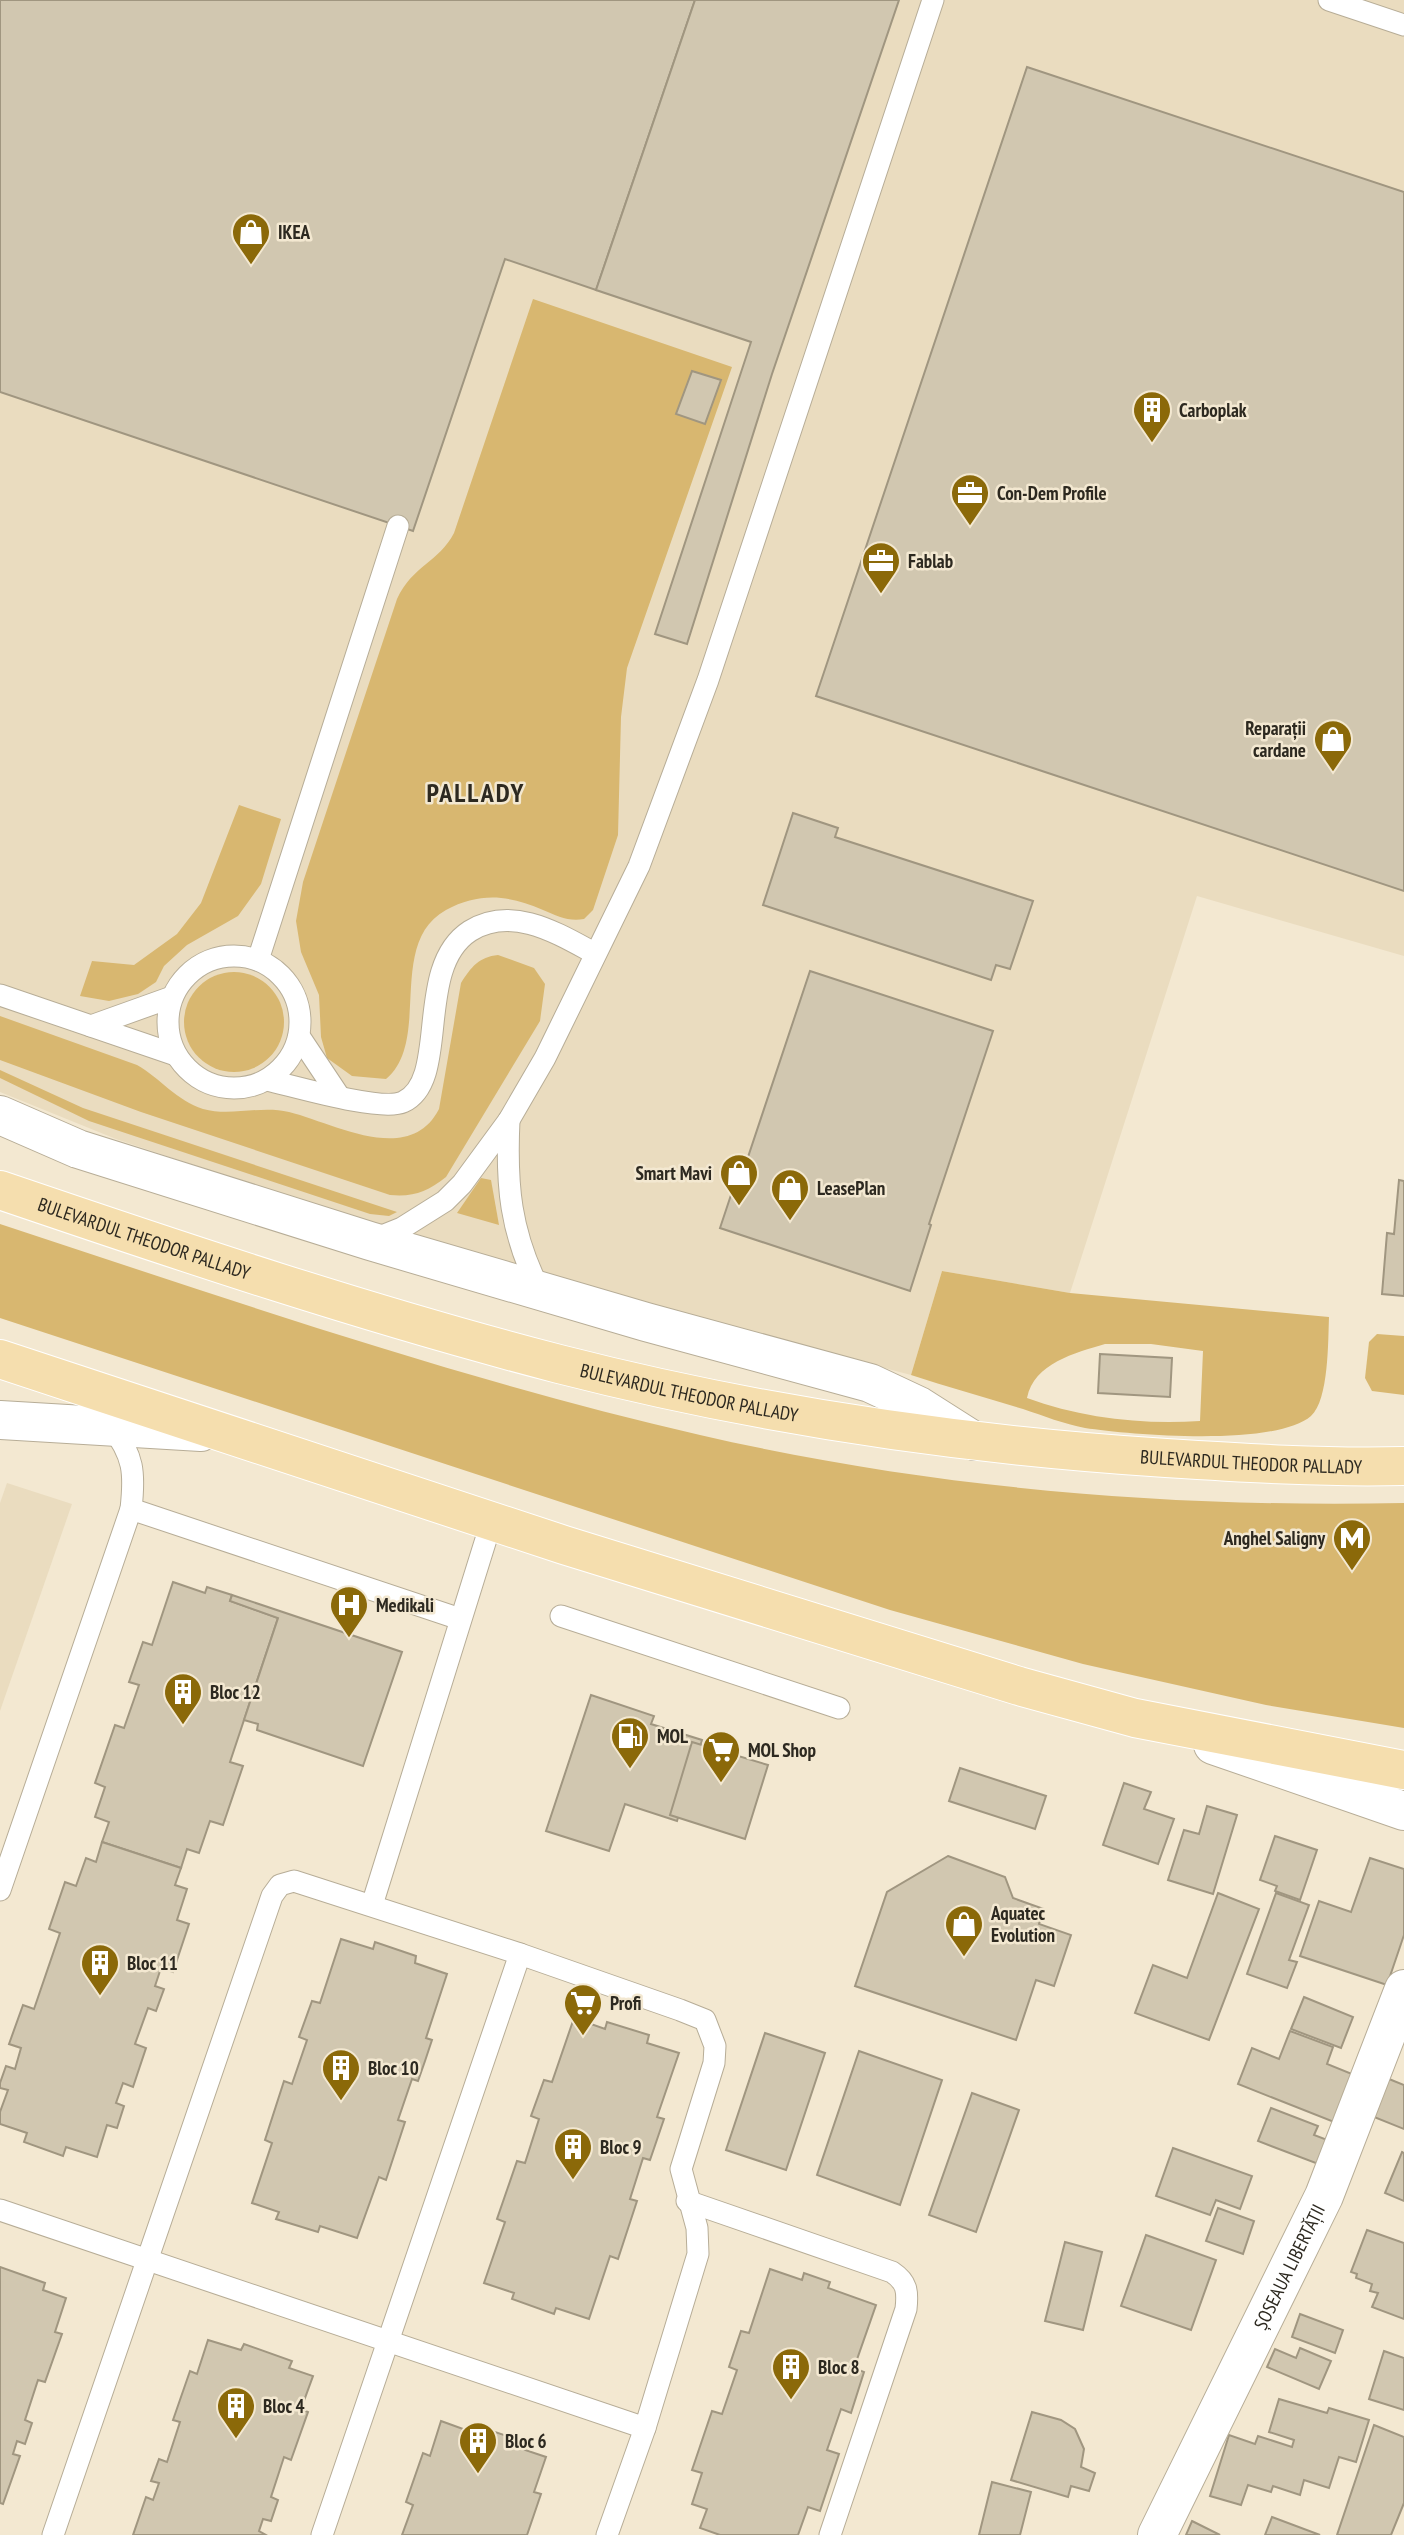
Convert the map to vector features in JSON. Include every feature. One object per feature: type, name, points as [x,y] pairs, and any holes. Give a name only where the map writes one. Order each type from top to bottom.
[{"type":"main road","name":"BULEVARDUL THEODOR PALLADY","points":[[0,1190],[307,1290],[559,1364],[712,1398],[974,1441],[1047,1450],[1217,1462],[1404,1466]]},
{"type":"main road","points":[[0,1359],[492,1520],[993,1678],[1135,1718],[1404,1770]]},
{"type":"street","points":[[0,1115],[78,1149],[370,1241],[540,1292],[870,1384],[919,1406],[974,1441]]},
{"type":"street","points":[[0,1420],[225,1433]]},
{"type":"street","points":[[1135,1718],[1404,1811]]},
{"type":"street","name":"ȘOSEAUA LIBERTĂȚII","points":[[1157,2535],[1324,2196],[1356,2122],[1404,1989]]},
{"type":"lane","points":[[370,1241],[402,1228],[445,1201],[462,1184],[509,1120],[545,1058],[594,953],[639,866],[673,780],[933,0]]},
{"type":"lane","points":[[1329,0],[1404,25]]},
{"type":"lane","points":[[258,960],[398,526]]},
{"type":"lane","points":[[267,1080],[391,1105],[402,1102],[417,1089],[426,1068],[441,971],[459,941],[477,927],[499,920],[525,921],[594,953]]},
{"type":"lane","points":[[238,955],[258,960],[275,969],[292,991],[300,1017],[299,1036],[293,1053],[282,1068],[267,1080],[248,1087],[227,1088],[207,1083],[189,1071],[176,1055],[169,1036],[168,1016],[172,997],[183,979],[208,961],[238,955]]},
{"type":"lane","points":[[0,995],[176,1055]]},
{"type":"lane","points":[[91,1026],[172,997]]},
{"type":"lane","points":[[299,1036],[339,1096]]},
{"type":"lane","points":[[509,1120],[509,1200],[525,1262],[540,1292]]},
{"type":"lane","points":[[0,1890],[131,1509],[135,1475],[124,1443],[111,1426]]},
{"type":"lane","points":[[131,1509],[460,1619]]},
{"type":"lane","points":[[372,1905],[492,1520]]},
{"type":"lane","points":[[561,1616],[839,1708]]},
{"type":"lane","points":[[53,2535],[272,1896],[280,1885],[294,1881],[520,1954],[705,2020],[712,2034],[714,2063],[681,2169],[687,2201],[697,2228],[698,2254],[645,2428],[607,2535]]},
{"type":"lane","points":[[322,2535],[520,1954]]},
{"type":"lane","points":[[687,2201],[892,2272],[903,2279],[908,2290],[906,2309],[830,2535]]},
{"type":"lane","points":[[0,2210],[645,2428]]},
{"type":"shaded area","points":[[0,0],[1404,0],[1404,956],[1197,896],[1070,1293],[942,1271],[911,1375],[748,1332],[317,1206],[116,1139],[0,1092]]},
{"type":"shaded area","points":[[533,299],[732,367],[627,668],[621,717],[618,835],[593,910],[584,919],[573,920],[518,901],[483,898],[446,910],[428,925],[418,945],[413,968],[406,1041],[399,1062],[386,1079],[352,1076],[327,1058],[321,1037],[319,995],[301,952],[296,921],[303,882],[397,599],[410,579],[441,551],[454,533]]},
{"type":"shaded area","points":[[239,805],[281,819],[261,884],[238,916],[187,945],[164,966],[156,982],[138,994],[109,1001],[80,996],[92,961],[134,965],[177,934],[201,903]]},
{"type":"shaded area","points":[[498,955],[534,968],[545,984],[540,1021],[446,1177],[426,1190],[413,1194],[390,1195],[141,1112],[0,1060],[0,1016],[137,1065],[185,1101],[203,1109],[224,1112],[278,1110],[370,1136],[390,1138],[409,1135],[426,1126],[439,1109],[461,983],[476,964]]},
{"type":"shaded area","points":[[234,972],[262,980],[276,994],[284,1022],[276,1050],[262,1064],[234,1072],[206,1064],[192,1050],[184,1022],[192,994],[206,980]]},
{"type":"shaded area","points":[[0,1070],[83,1108],[397,1212],[389,1216],[370,1214],[89,1121],[0,1078]]},
{"type":"shaded area","points":[[481,1178],[491,1180],[499,1225],[457,1213]]},
{"type":"shaded area","points":[[0,1224],[260,1310],[523,1390],[700,1435],[787,1453],[874,1469],[1050,1491],[1227,1502],[1404,1503],[1404,1728],[1266,1705],[1083,1664],[890,1610],[0,1318]]},
{"type":"shaded area","points":[[942,1271],[1070,1293],[1329,1317],[1326,1369],[1317,1408],[1311,1416],[1293,1426],[1267,1432],[1202,1436],[1085,1428],[911,1375]],"holes":[[[1105,1344],[1151,1344],[1203,1351],[1200,1421],[1112,1419],[1069,1411],[1027,1398],[1038,1376],[1057,1361]]]},
{"type":"shaded area","points":[[1377,1334],[1404,1336],[1404,1395],[1372,1391],[1365,1378],[1369,1342]]},
{"type":"shaded area","points":[[7,1483],[72,1504],[0,1711],[0,1503]]},
{"type":"building","name":"IKEA","points":[[0,0],[695,0],[596,290],[505,259],[413,531],[0,392]]},
{"type":"building","points":[[695,0],[899,0],[772,374],[687,644],[655,634],[751,342],[596,290]]},
{"type":"building","name":"Carboplak","points":[[1027,67],[1404,192],[1404,891],[816,696]]},
{"type":"building","points":[[692,371],[721,380],[705,424],[676,414]]},
{"type":"building","points":[[793,813],[838,828],[835,837],[1033,901],[1010,969],[996,965],[991,980],[763,905]]},
{"type":"building","points":[[810,971],[993,1031],[929,1224],[931,1225],[910,1291],[720,1228],[742,1162],[746,1163]]},
{"type":"building","points":[[1399,1180],[1404,1181],[1404,1296],[1382,1294],[1387,1233],[1394,1234]]},
{"type":"building","points":[[1100,1354],[1172,1358],[1170,1397],[1098,1393]]},
{"type":"building","name":"Bloc 12","points":[[173,1582],[205,1593],[207,1587],[232,1595],[230,1601],[278,1618],[230,1762],[243,1766],[223,1825],[210,1821],[199,1853],[187,1849],[181,1868],[102,1842],[109,1822],[95,1817],[105,1787],[95,1783],[115,1725],[124,1728],[139,1685],[129,1682],[143,1642],[152,1645]]},
{"type":"building","points":[[232,1595],[402,1652],[363,1766],[257,1730],[258,1724],[244,1720],[278,1618],[230,1601]]},
{"type":"building","name":"MOL","points":[[591,1695],[654,1716],[651,1724],[702,1740],[677,1821],[625,1804],[609,1851],[546,1831]]},
{"type":"building","name":"MOL Shop","points":[[692,1742],[768,1765],[745,1839],[670,1815]]},
{"type":"building","points":[[960,1768],[1046,1796],[1035,1829],[949,1801]]},
{"type":"building","points":[[1124,1783],[1151,1792],[1144,1809],[1174,1819],[1158,1864],[1103,1845]]},
{"type":"building","points":[[1207,1806],[1237,1815],[1213,1894],[1168,1880],[1184,1830],[1199,1834]]},
{"type":"building","points":[[1275,1836],[1317,1850],[1300,1900],[1275,1891],[1277,1886],[1260,1880]]},
{"type":"building","name":"Bloc 11","points":[[102,1842],[181,1868],[175,1885],[187,1889],[177,1920],[189,1924],[173,1972],[161,1968],[155,1986],[164,1989],[156,2011],[148,2008],[135,2044],[146,2048],[133,2087],[123,2083],[116,2103],[124,2106],[117,2128],[107,2125],[97,2157],[66,2147],[63,2156],[24,2142],[27,2133],[0,2124],[0,2112],[8,2090],[0,2088],[0,2083],[6,2066],[15,2069],[21,2048],[9,2044],[23,2005],[34,2009],[60,1933],[49,1929],[65,1882],[76,1886],[86,1858],[96,1862]]},
{"type":"building","name":"Aquatec Evolution","points":[[948,1856],[1005,1877],[1013,1898],[1044,1909],[1039,1924],[1071,1935],[1054,1986],[1036,1980],[1016,2040],[855,1986],[887,1892]]},
{"type":"building","points":[[1370,1858],[1404,1869],[1404,1935],[1387,1985],[1300,1956],[1319,1901],[1351,1912]]},
{"type":"building","points":[[1218,1893],[1259,1909],[1209,2040],[1135,2013],[1153,1965],[1187,1978]]},
{"type":"building","points":[[1276,1893],[1309,1905],[1289,1960],[1297,1962],[1287,1988],[1247,1974]]},
{"type":"building","name":"Bloc 10","points":[[341,1939],[373,1949],[375,1942],[416,1956],[415,1963],[447,1974],[426,2038],[432,2040],[425,2061],[418,2081],[412,2079],[398,2120],[405,2122],[386,2180],[379,2177],[357,2238],[320,2226],[318,2232],[276,2219],[279,2212],[252,2203],[272,2143],[265,2140],[284,2081],[292,2084],[307,2040],[299,2037],[312,2001],[320,2003]]},
{"type":"building","points":[[1304,1997],[1353,2017],[1341,2048],[1291,2029]]},
{"type":"building","name":"Bloc 9","points":[[574,2018],[605,2029],[607,2022],[649,2035],[647,2043],[679,2053],[657,2117],[664,2119],[650,2160],[643,2158],[630,2199],[637,2201],[618,2259],[610,2256],[589,2319],[556,2308],[554,2314],[512,2299],[514,2293],[484,2283],[505,2222],[497,2219],[517,2161],[525,2163],[539,2119],[531,2116],[544,2080],[552,2082]]},
{"type":"building","points":[[1290,2031],[1333,2047],[1327,2064],[1352,2074],[1334,2122],[1238,2084],[1252,2048],[1279,2059]]},
{"type":"building","points":[[765,2033],[825,2053],[786,2170],[726,2150]]},
{"type":"building","points":[[859,2051],[942,2080],[900,2205],[817,2175]]},
{"type":"building","points":[[1389,2079],[1404,2085],[1404,2129],[1374,2117]]},
{"type":"building","points":[[972,2093],[1019,2110],[976,2232],[929,2215]]},
{"type":"building","points":[[1271,2108],[1318,2126],[1314,2135],[1330,2141],[1321,2165],[1258,2141]]},
{"type":"building","points":[[1173,2148],[1252,2176],[1240,2209],[1216,2200],[1210,2215],[1156,2196]]},
{"type":"building","points":[[1402,2152],[1404,2153],[1404,2201],[1385,2193]]},
{"type":"building","points":[[1218,2208],[1254,2221],[1243,2254],[1206,2241]]},
{"type":"building","points":[[1367,2230],[1404,2243],[1404,2319],[1372,2307],[1378,2293],[1370,2291],[1372,2284],[1356,2278],[1357,2274],[1351,2272]]},
{"type":"building","points":[[1146,2235],[1216,2260],[1191,2330],[1121,2306]]},
{"type":"building","points":[[1065,2242],[1102,2252],[1083,2330],[1045,2321]]},
{"type":"building","points":[[0,2267],[45,2283],[43,2290],[66,2298],[55,2332],[62,2334],[45,2382],[38,2380],[25,2420],[32,2423],[25,2444],[17,2441],[13,2454],[20,2456],[3,2504],[0,2503]]},
{"type":"building","name":"Bloc 8","points":[[770,2269],[802,2280],[804,2273],[830,2282],[828,2288],[876,2305],[854,2368],[864,2372],[851,2413],[841,2409],[827,2450],[839,2454],[820,2511],[808,2507],[798,2535],[720,2535],[700,2528],[707,2509],[692,2504],[702,2473],[692,2470],[712,2411],[722,2414],[737,2370],[729,2367],[741,2331],[749,2333]]},
{"type":"building","points":[[1300,2314],[1343,2330],[1335,2353],[1292,2337]]},
{"type":"building","name":"Bloc 4","points":[[208,2340],[241,2350],[244,2344],[292,2361],[289,2368],[313,2376],[301,2409],[308,2412],[291,2460],[284,2457],[271,2497],[278,2500],[271,2521],[263,2519],[259,2531],[266,2535],[133,2535],[146,2497],[153,2500],[159,2483],[151,2481],[159,2459],[167,2462],[180,2422],[173,2420],[190,2371],[197,2374]]},
{"type":"building","points":[[1300,2348],[1331,2361],[1319,2389],[1267,2367],[1275,2349],[1296,2358]]},
{"type":"building","points":[[1384,2351],[1404,2358],[1404,2410],[1369,2399]]},
{"type":"building","points":[[1279,2399],[1327,2413],[1329,2408],[1369,2420],[1356,2462],[1339,2457],[1329,2488],[1304,2480],[1300,2495],[1273,2486],[1271,2492],[1248,2485],[1241,2505],[1210,2496],[1229,2435],[1255,2444],[1258,2436],[1292,2447],[1294,2440],[1269,2432]]},
{"type":"building","points":[[1032,2412],[1061,2420],[1075,2429],[1084,2449],[1081,2467],[1095,2473],[1089,2491],[1071,2486],[1068,2497],[1011,2480]]},
{"type":"building","name":"Bloc 6","points":[[441,2421],[474,2433],[477,2426],[525,2442],[522,2449],[546,2457],[534,2492],[541,2494],[527,2535],[402,2535],[413,2505],[406,2502],[423,2453],[430,2456]]},
{"type":"building","points":[[1374,2425],[1404,2437],[1404,2503],[1391,2535],[1337,2535]]},
{"type":"building","points":[[992,2482],[1031,2492],[1020,2535],[979,2535]]},
{"type":"building","points":[[1272,2517],[1320,2535],[1265,2535]]},
{"type":"building","points":[[1192,2521],[1220,2535],[1186,2535]]},
{"type":"place","name":"IKEA","points":[[251,266]]},
{"type":"place","name":"Carboplak","points":[[1152,444]]},
{"type":"place","name":"Con-Dem Profile","points":[[970,527]]},
{"type":"place","name":"Fablab","points":[[881,595]]},
{"type":"place","name":"Reparații cardane","points":[[1333,773]]},
{"type":"place","name":"Smart Mavi","points":[[739,1207]]},
{"type":"place","name":"LeasePlan","points":[[790,1222]]},
{"type":"place","name":"Anghel Saligny","points":[[1352,1572]]},
{"type":"place","name":"Medikali","points":[[349,1639]]},
{"type":"place","name":"Bloc 12","points":[[183,1726]]},
{"type":"place","name":"MOL","points":[[630,1770]]},
{"type":"place","name":"MOL Shop","points":[[721,1784]]},
{"type":"place","name":"Aquatec Evolution","points":[[964,1958]]},
{"type":"place","name":"Bloc 11","points":[[100,1997]]},
{"type":"place","name":"Profi","points":[[583,2037]]},
{"type":"place","name":"Bloc 10","points":[[341,2102]]},
{"type":"place","name":"Bloc 9","points":[[573,2181]]},
{"type":"place","name":"Bloc 8","points":[[791,2401]]},
{"type":"place","name":"Bloc 4","points":[[236,2440]]},
{"type":"place","name":"Bloc 6","points":[[478,2475]]},
{"type":"district","name":"PALLADY","points":[[476,792]]}]
